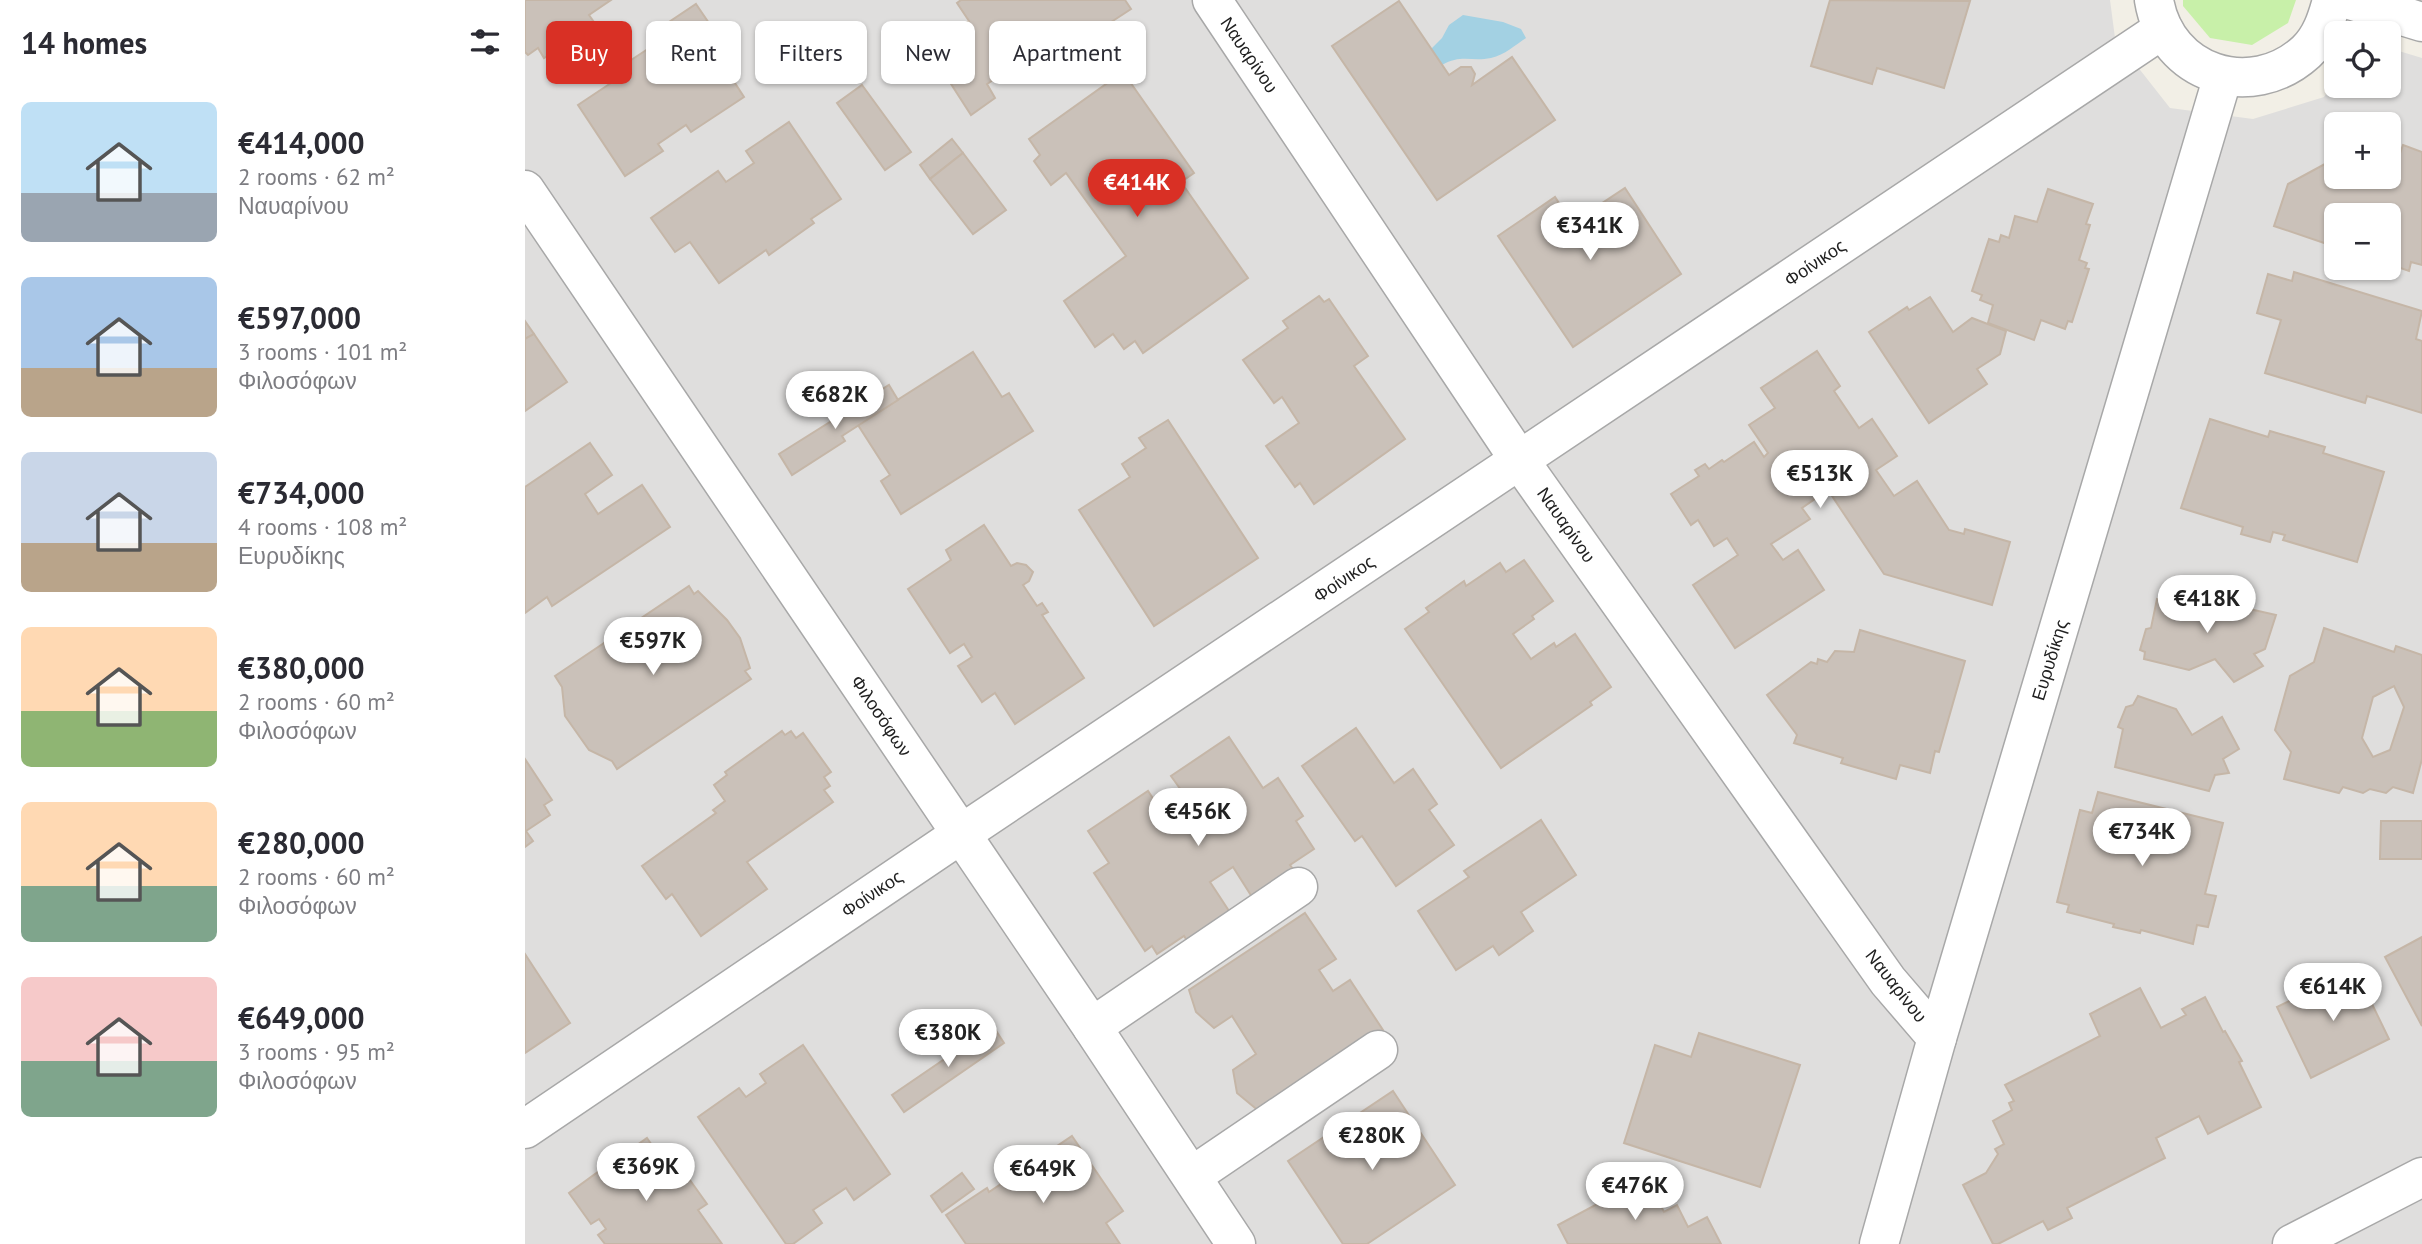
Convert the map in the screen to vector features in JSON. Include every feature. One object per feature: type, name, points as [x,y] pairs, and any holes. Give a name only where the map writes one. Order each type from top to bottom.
[{"type":"street","name":"Ναυαρίνου","points":[[1212,0],[1520,461],[1888,981],[1937,1038]]},
{"type":"street","points":[[2159,15],[2178,50],[2198,66],[2223,76],[2253,78],[2284,69],[2308,51],[2325,25],[2332,0]]},
{"type":"street","points":[[2350,0],[2422,22]]},
{"type":"street","name":"Φοίνικος","points":[[525,1129],[1520,461],[2159,15]]},
{"type":"street","name":"Ευρυδίκης","points":[[1879,1244],[1937,1038],[2223,76]]},
{"type":"street","name":"Φιλοσόφων","points":[[525,190],[1236,1244]]},
{"type":"street","points":[[1092,1027],[1297,887]]},
{"type":"street","points":[[1192,1176],[1378,1050]]},
{"type":"street","points":[[2292,1244],[2422,1177]]},
{"type":"shaded area","points":[[525,0],[2110,0],[2115,38],[2170,108],[2253,119],[2324,97],[2401,98],[2401,52],[2422,58],[2422,1244],[525,1244]]},
{"type":"green space","points":[[2183,0],[2296,0],[2288,23],[2252,45],[2210,38],[2183,6]]},
{"type":"water","points":[[1463,15],[1503,22],[1521,29],[1526,38],[1496,57],[1461,59],[1442,65],[1431,49],[1442,38],[1449,25]]},
{"type":"building","points":[[525,0],[611,0],[589,15],[593,21],[546,21],[546,57],[544,58],[538,48],[528,55],[525,52]]},
{"type":"building","points":[[961,0],[1125,0],[1131,9],[1113,21],[989,21],[987,84],[995,98],[971,115],[951,84],[975,84],[975,21],[969,21],[957,3]]},
{"type":"building","points":[[1830,0],[1970,1],[1944,88],[1877,68],[1872,84],[1811,66]]},
{"type":"building","points":[[1399,1],[1449,75],[1461,67],[1471,67],[1475,74],[1472,85],[1512,57],[1555,120],[1437,200],[1332,46]]},
{"type":"building","points":[[696,4],[708,21],[670,21]]},
{"type":"building","points":[[646,50],[646,84],[736,84],[744,97],[691,132],[686,125],[658,144],[663,151],[625,176],[578,105],[610,84],[632,84],[632,59]]},
{"type":"building","points":[[1106,84],[1131,84],[1194,173],[1181,182],[1248,278],[1143,353],[1135,341],[1124,349],[1113,334],[1095,347],[1064,301],[1126,256],[1066,173],[1051,185],[1034,161],[1040,155],[1029,139]]},
{"type":"building","points":[[862,85],[911,152],[885,170],[837,103]]},
{"type":"building","points":[[789,122],[841,199],[811,219],[814,223],[769,255],[766,250],[719,283],[690,242],[675,252],[651,218],[718,171],[726,182],[754,163],[746,151]]},
{"type":"building","points":[[952,139],[963,153],[930,179],[920,165]]},
{"type":"building","points":[[2403,145],[2422,152],[2422,265],[2411,262],[2409,271],[2401,268],[2401,203],[2324,203],[2324,243],[2274,226],[2288,184],[2324,164],[2324,189],[2401,189]]},
{"type":"building","points":[[963,153],[1006,210],[973,234],[930,179]]},
{"type":"building","points":[[1625,188],[1681,274],[1573,347],[1498,236],[1555,197],[1572,223]]},
{"type":"building","points":[[2048,189],[2093,204],[2086,224],[2090,225],[2079,260],[2087,263],[2085,268],[2089,269],[2072,322],[2068,321],[2065,329],[2041,320],[2034,340],[1988,323],[1993,305],[1980,300],[1982,295],[1972,291],[1989,239],[1999,242],[2001,235],[2009,238],[2015,216],[2037,222]]},
{"type":"building","points":[[2294,272],[2422,311],[2416,339],[2422,341],[2422,413],[2367,396],[2365,403],[2265,373],[2281,320],[2257,313],[2268,274],[2292,281]]},
{"type":"building","points":[[1319,296],[1324,302],[1329,299],[1368,356],[1354,366],[1405,439],[1314,504],[1300,483],[1295,487],[1266,446],[1299,423],[1282,397],[1274,403],[1243,360],[1288,328],[1283,321]]},
{"type":"building","points":[[1930,297],[1953,332],[1972,318],[2006,331],[2000,354],[1977,369],[1987,384],[1929,423],[1869,332],[1907,307],[1909,310]]},
{"type":"building","points":[[525,321],[534,334],[525,339]]},
{"type":"building","points":[[534,334],[567,382],[525,411],[525,339]]},
{"type":"building","points":[[1817,351],[1840,386],[1834,391],[1859,428],[1872,419],[1897,456],[1876,470],[1894,496],[1917,481],[1949,530],[1964,534],[1965,529],[2010,542],[1992,605],[1884,574],[1828,490],[1802,508],[1810,519],[1771,544],[1783,560],[1798,550],[1824,590],[1735,648],[1693,585],[1738,555],[1727,538],[1714,546],[1698,520],[1691,525],[1671,494],[1699,476],[1695,470],[1705,464],[1709,469],[1722,460],[1724,462],[1754,442],[1764,457],[1768,453],[1749,425],[1775,408],[1761,388]]},
{"type":"building","points":[[973,352],[1002,397],[1009,393],[1033,431],[901,514],[881,481],[890,475],[858,425]]},
{"type":"building","points":[[889,385],[898,400],[842,436],[845,441],[792,475],[779,454]]},
{"type":"building","points":[[2210,419],[2268,437],[2270,431],[2325,447],[2323,453],[2384,472],[2357,562],[2283,540],[2285,535],[2273,532],[2270,542],[2241,534],[2243,527],[2181,508]]},
{"type":"building","points":[[1168,420],[1258,558],[1154,626],[1079,510],[1130,477],[1122,464],[1146,448],[1139,438]]},
{"type":"building","points":[[590,443],[612,475],[585,494],[598,514],[642,485],[670,527],[552,606],[547,597],[525,613],[525,487]]},
{"type":"building","points":[[984,525],[1011,566],[1017,563],[1026,565],[1033,572],[1029,581],[1023,585],[1037,606],[1042,603],[1048,612],[1042,615],[1084,678],[1015,724],[995,693],[982,702],[958,666],[972,657],[964,644],[950,653],[908,589],[951,560],[946,550]]},
{"type":"building","points":[[1524,560],[1553,601],[1513,634],[1531,659],[1554,643],[1556,647],[1575,634],[1611,687],[1590,702],[1592,705],[1501,768],[1405,629],[1429,612],[1426,608],[1464,581],[1466,586],[1500,563],[1506,572]]},
{"type":"building","points":[[689,586],[694,594],[698,591],[727,620],[740,638],[750,668],[745,671],[751,679],[617,769],[612,761],[589,750],[565,716],[562,687],[555,676]]},
{"type":"building","points":[[2170,591],[2276,615],[2265,649],[2254,654],[2263,666],[2234,682],[2215,659],[2189,670],[2144,659],[2145,652],[2140,650],[2146,629],[2151,628],[2157,599],[2167,601]]},
{"type":"building","points":[[2324,628],[2394,652],[2396,646],[2422,655],[2422,759],[2413,793],[2393,787],[2386,793],[2370,789],[2363,793],[2343,787],[2339,793],[2284,779],[2291,752],[2275,730],[2290,676],[2314,662]],"holes":[[[2394,686],[2404,707],[2390,750],[2373,757],[2362,738],[2373,697]]]},
{"type":"building","points":[[1860,630],[1965,661],[1939,752],[1935,751],[1930,773],[1900,765],[1896,779],[1841,763],[1843,758],[1794,743],[1797,735],[1767,695],[1811,662],[1817,664],[1818,659],[1827,662],[1835,651],[1854,652]]},
{"type":"building","points":[[2138,696],[2176,709],[2192,735],[2222,717],[2239,749],[2223,759],[2229,773],[2215,775],[2209,791],[2115,767],[2123,729],[2118,727],[2126,707],[2133,705]]},
{"type":"building","points":[[1356,728],[1394,783],[1413,769],[1437,804],[1429,810],[1454,845],[1396,886],[1362,836],[1355,841],[1302,766]]},
{"type":"building","points":[[782,731],[785,735],[791,731],[796,738],[803,733],[831,772],[824,777],[830,786],[824,790],[833,802],[747,862],[767,889],[701,936],[672,894],[666,899],[642,866],[716,813],[713,810],[725,801],[714,785],[727,775],[725,772]]},
{"type":"building","points":[[1229,737],[1263,788],[1278,778],[1303,816],[1296,821],[1314,849],[1290,865],[1296,873],[1254,900],[1233,867],[1210,882],[1231,914],[1188,942],[1184,936],[1157,954],[1152,946],[1145,951],[1094,873],[1109,863],[1088,831],[1148,791],[1162,812],[1186,797],[1171,776]]},
{"type":"building","points":[[525,759],[552,800],[544,805],[550,815],[526,831],[533,841],[525,847]]},
{"type":"building","points":[[2098,792],[2223,823],[2205,894],[2216,896],[2208,927],[2197,925],[2193,944],[2141,930],[2140,933],[2113,927],[2114,924],[2067,912],[2069,905],[2057,902],[2080,810],[2092,813]]},
{"type":"building","points":[[1541,820],[1576,875],[1521,912],[1533,931],[1499,955],[1493,946],[1456,970],[1418,911],[1469,877],[1464,871]]},
{"type":"building","points":[[2381,821],[2422,821],[2422,859],[2380,859]]},
{"type":"building","points":[[1305,913],[1336,959],[1319,970],[1333,991],[1350,980],[1383,1030],[1260,1112],[1237,1093],[1233,1070],[1256,1054],[1232,1016],[1214,1028],[1196,1012],[1189,990]]},
{"type":"building","points":[[2422,937],[2422,1026],[2385,957]]},
{"type":"building","points":[[525,954],[570,1023],[525,1053]]},
{"type":"building","points":[[2355,969],[2389,1039],[2311,1078],[2277,1007]]},
{"type":"building","points":[[2140,988],[2161,1028],[2186,1015],[2182,1009],[2205,997],[2242,1061],[2239,1062],[2261,1107],[2208,1134],[2199,1116],[2156,1138],[2165,1158],[2067,1208],[2072,1218],[2048,1230],[2043,1221],[1993,1244],[1963,1185],[1986,1173],[1998,1154],[1995,1149],[2004,1144],[1993,1121],[2012,1110],[2009,1103],[2014,1101],[2005,1085],[2100,1036],[2090,1014]]},
{"type":"building","points":[[993,1026],[1004,1043],[904,1112],[892,1095]]},
{"type":"building","points":[[1699,1033],[1800,1065],[1760,1187],[1624,1143],[1655,1045],[1691,1057]]},
{"type":"building","points":[[803,1045],[890,1174],[854,1200],[846,1188],[813,1210],[822,1223],[793,1244],[786,1244],[698,1117],[739,1088],[746,1097],[766,1083],[760,1074]]},
{"type":"building","points":[[1393,1091],[1455,1185],[1367,1244],[1343,1244],[1288,1161]]},
{"type":"building","points":[[1072,1136],[1123,1211],[1106,1223],[1120,1244],[966,1244],[946,1215],[987,1188],[989,1192]]},
{"type":"building","points":[[647,1138],[663,1161],[672,1155],[707,1204],[698,1210],[722,1244],[605,1244],[598,1235],[606,1229],[599,1219],[591,1224],[569,1193],[602,1169],[608,1178],[632,1161],[626,1153]]},
{"type":"building","points":[[962,1173],[974,1189],[942,1212],[931,1196]]},
{"type":"building","points":[[1646,1178],[1664,1212],[1677,1205],[1688,1227],[1707,1217],[1721,1244],[1568,1244],[1558,1225]]}]
